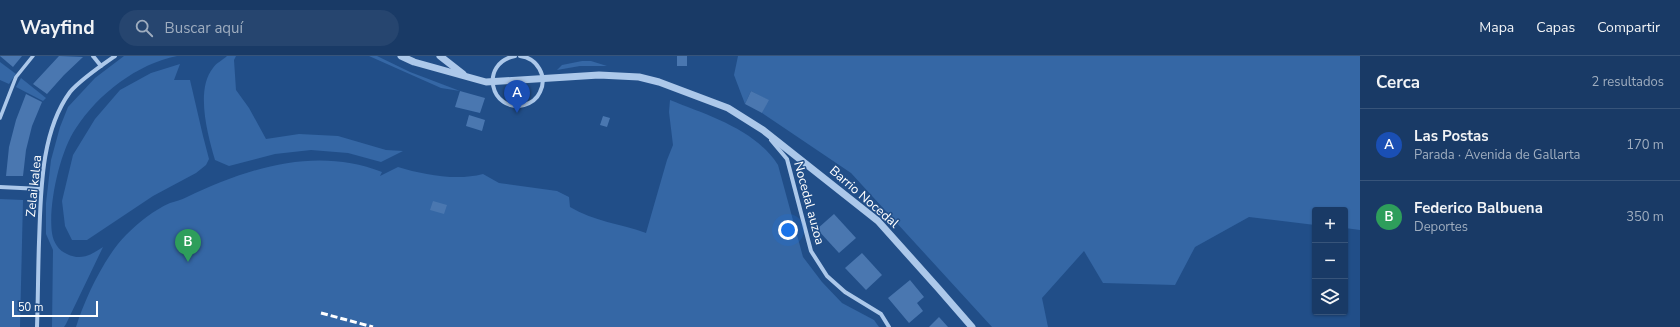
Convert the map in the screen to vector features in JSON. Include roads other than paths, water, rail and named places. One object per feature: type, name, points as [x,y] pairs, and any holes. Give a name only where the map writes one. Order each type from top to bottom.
[{"type":"street","points":[[0,118],[16,76],[33,56]]},
{"type":"street","points":[[93,56],[101,66]]},
{"type":"street","name":"Zelai kalea","points":[[37,327],[40,189],[54,124],[60,110],[71,92],[115,56]]},
{"type":"street","name":"Barrio Nocedal","points":[[401,56],[415,59],[481,82],[585,75],[619,75],[660,82],[728,108],[763,130],[878,221],[972,327]]},
{"type":"street","points":[[440,56],[466,77]]},
{"type":"street","points":[[515,56],[509,57],[502,61],[497,67],[492,82],[498,97],[504,102],[520,106],[528,104],[534,100],[542,88],[543,78],[537,65],[531,60],[520,56]]},
{"type":"street","name":"Nocedal auzoa","points":[[763,130],[787,159],[811,251],[827,276],[845,292],[881,314],[890,327]]},
{"type":"street","points":[[0,187],[40,189]]},
{"type":"railway","points":[[321,313],[373,327]]},
{"type":"place","name":"Las Postas","points":[[517,113]]},
{"type":"place","name":"Federico Balbuena","points":[[188,262]]}]
